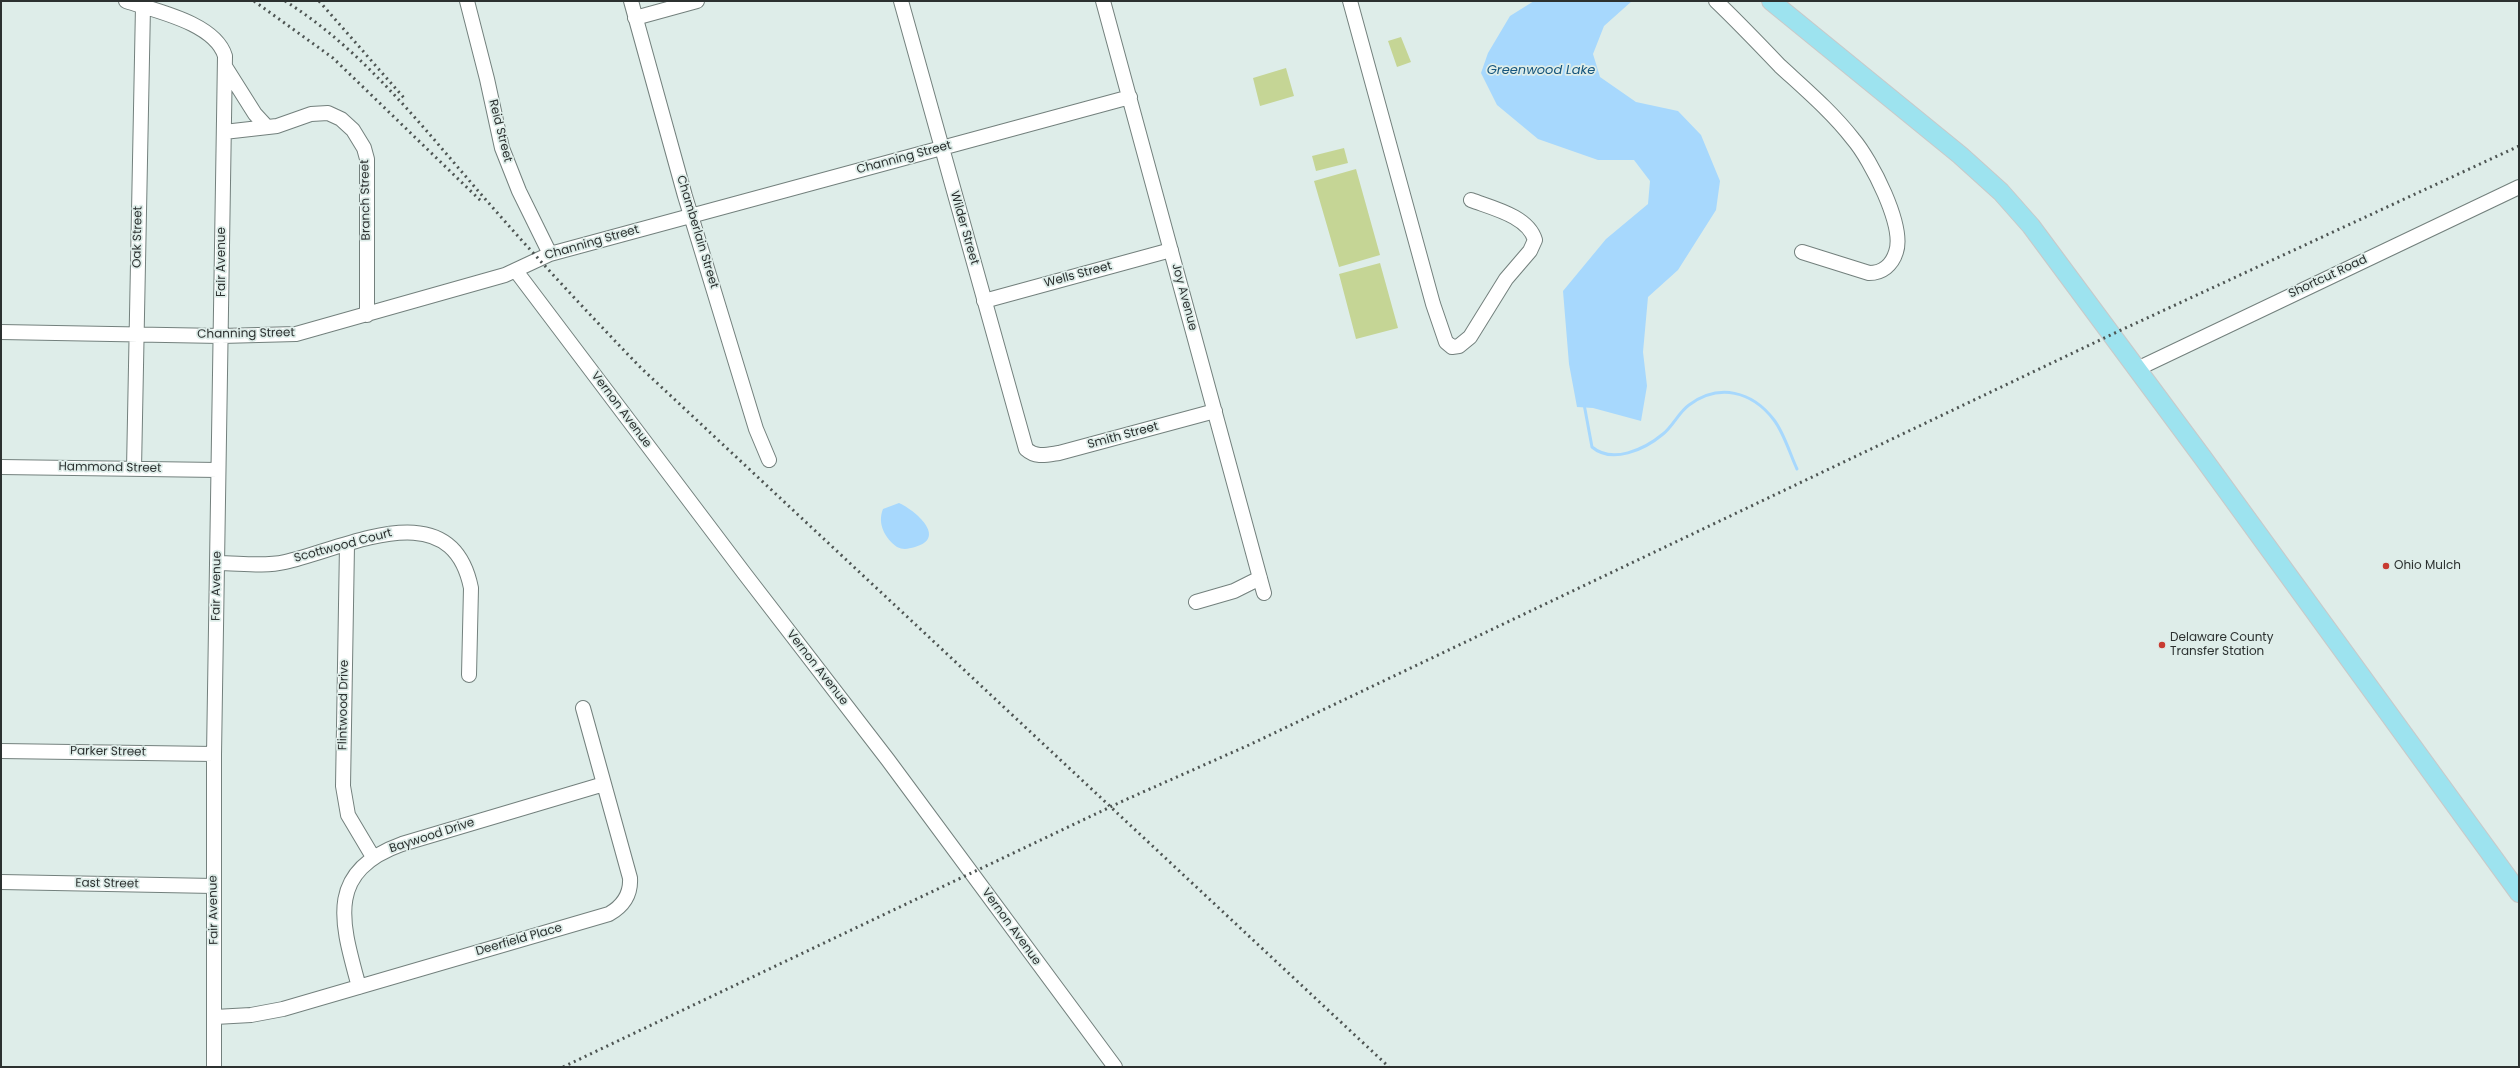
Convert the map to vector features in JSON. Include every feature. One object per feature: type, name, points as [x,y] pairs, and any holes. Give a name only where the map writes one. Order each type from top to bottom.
[{"type":"main road","points":[[1771,1],[1960,155],[2001,192],[2050,250],[2519,893]]},
{"type":"street","points":[[126,1],[178,18],[213,36],[223,49],[225,67],[255,114],[267,127]]},
{"type":"street","name":"Reid Street","points":[[467,1],[488,79],[502,148],[519,191],[550,254]]},
{"type":"street","name":"Chamberlain Street","points":[[631,1],[691,216],[756,429],[769,460]]},
{"type":"street","points":[[635,18],[697,1]]},
{"type":"street","name":"Wilder Street","points":[[901,1],[1024,445],[1031,453]]},
{"type":"street","name":"Joy Avenue","points":[[1104,1],[1264,593]]},
{"type":"street","points":[[1350,1],[1433,304],[1446,342],[1452,346],[1459,346],[1470,336],[1506,279],[1530,250],[1535,240],[1528,226],[1498,210],[1470,200]]},
{"type":"street","points":[[1716,1],[1854,140],[1878,183],[1896,229],[1898,246],[1895,254],[1885,268],[1876,273],[1857,269],[1802,252]]},
{"type":"street","name":"Oak Street","points":[[134,468],[143,6]]},
{"type":"street","name":"Fair Avenue","points":[[214,1067],[214,754],[225,67]]},
{"type":"street","name":"Channing Street","points":[[1,332],[221,336],[296,334],[367,315],[516,271],[550,254],[1130,97]]},
{"type":"street","name":"Branch Street","points":[[224,132],[282,125],[323,112],[336,116],[358,136],[367,159],[367,315]]},
{"type":"street","name":"Shortcut Road","points":[[2137,369],[2519,187]]},
{"type":"street","name":"Wells Street","points":[[984,301],[1171,250]]},
{"type":"street","name":"Vernon Avenue","points":[[516,271],[744,574],[897,772],[1115,1067]]},
{"type":"street","name":"Smith Street","points":[[1031,453],[1040,456],[1058,453],[1215,411]]},
{"type":"street","name":"Hammond Street","points":[[1,467],[218,470]]},
{"type":"street","name":"Scottwood Court","points":[[218,563],[284,562],[405,531],[430,536],[452,550],[464,566],[471,588],[469,675]]},
{"type":"street","name":"Flintwood Drive","points":[[347,545],[342,786],[351,821],[373,857]]},
{"type":"street","points":[[1196,602],[1234,591],[1260,578]]},
{"type":"street","name":"Deerfield Place","points":[[215,1017],[270,1012],[609,914],[617,910],[626,898],[630,882],[583,708]]},
{"type":"street","name":"Parker Street","points":[[1,751],[214,754]]},
{"type":"street","name":"Baywood Drive","points":[[360,987],[345,935],[343,912],[351,884],[362,867],[373,857],[402,844],[604,784]]},
{"type":"street","name":"East Street","points":[[1,882],[214,886]]},
{"type":"green space","points":[[1401,37],[1411,62],[1397,67],[1388,41]]},
{"type":"green space","points":[[1286,68],[1294,96],[1260,106],[1253,78]]},
{"type":"green space","points":[[1344,148],[1348,163],[1316,171],[1312,156]]},
{"type":"green space","points":[[1356,169],[1380,255],[1339,267],[1314,181]]},
{"type":"green space","points":[[1380,263],[1398,328],[1356,339],[1339,274]]},
{"type":"water","name":"Greenwood Lake","points":[[1534,1],[1632,1],[1604,26],[1593,54],[1600,77],[1636,102],[1678,111],[1701,135],[1720,181],[1716,210],[1678,270],[1648,297],[1643,352],[1647,386],[1641,421],[1593,408],[1577,407],[1569,364],[1563,291],[1606,239],[1648,204],[1650,181],[1634,160],[1598,160],[1538,139],[1497,105],[1481,73],[1488,53],[1510,16]]},
{"type":"water","points":[[899,503],[913,512],[925,524],[929,531],[929,537],[924,543],[912,548],[901,549],[897,547],[886,535],[883,530],[881,520],[883,509]]},
{"type":"waterway","points":[[1584,404],[1592,447],[1600,452],[1618,455],[1637,450],[1655,440],[1667,431],[1685,408],[1700,398],[1723,392],[1734,393],[1756,402],[1774,420],[1784,437],[1797,469]]},
{"type":"railway","points":[[254,1],[333,58],[482,202]]},
{"type":"railway","points":[[285,1],[313,20],[365,65],[412,115],[539,260],[641,368],[1389,1067]]},
{"type":"railway","points":[[319,1],[405,99]]},
{"type":"railway","points":[[563,1067],[1125,800],[1249,745],[2119,331],[2519,146]]},
{"type":"place","name":"Ohio Mulch","points":[[2386,566]]},
{"type":"place","name":"Delaware County Transfer Station","points":[[2162,645]]}]
